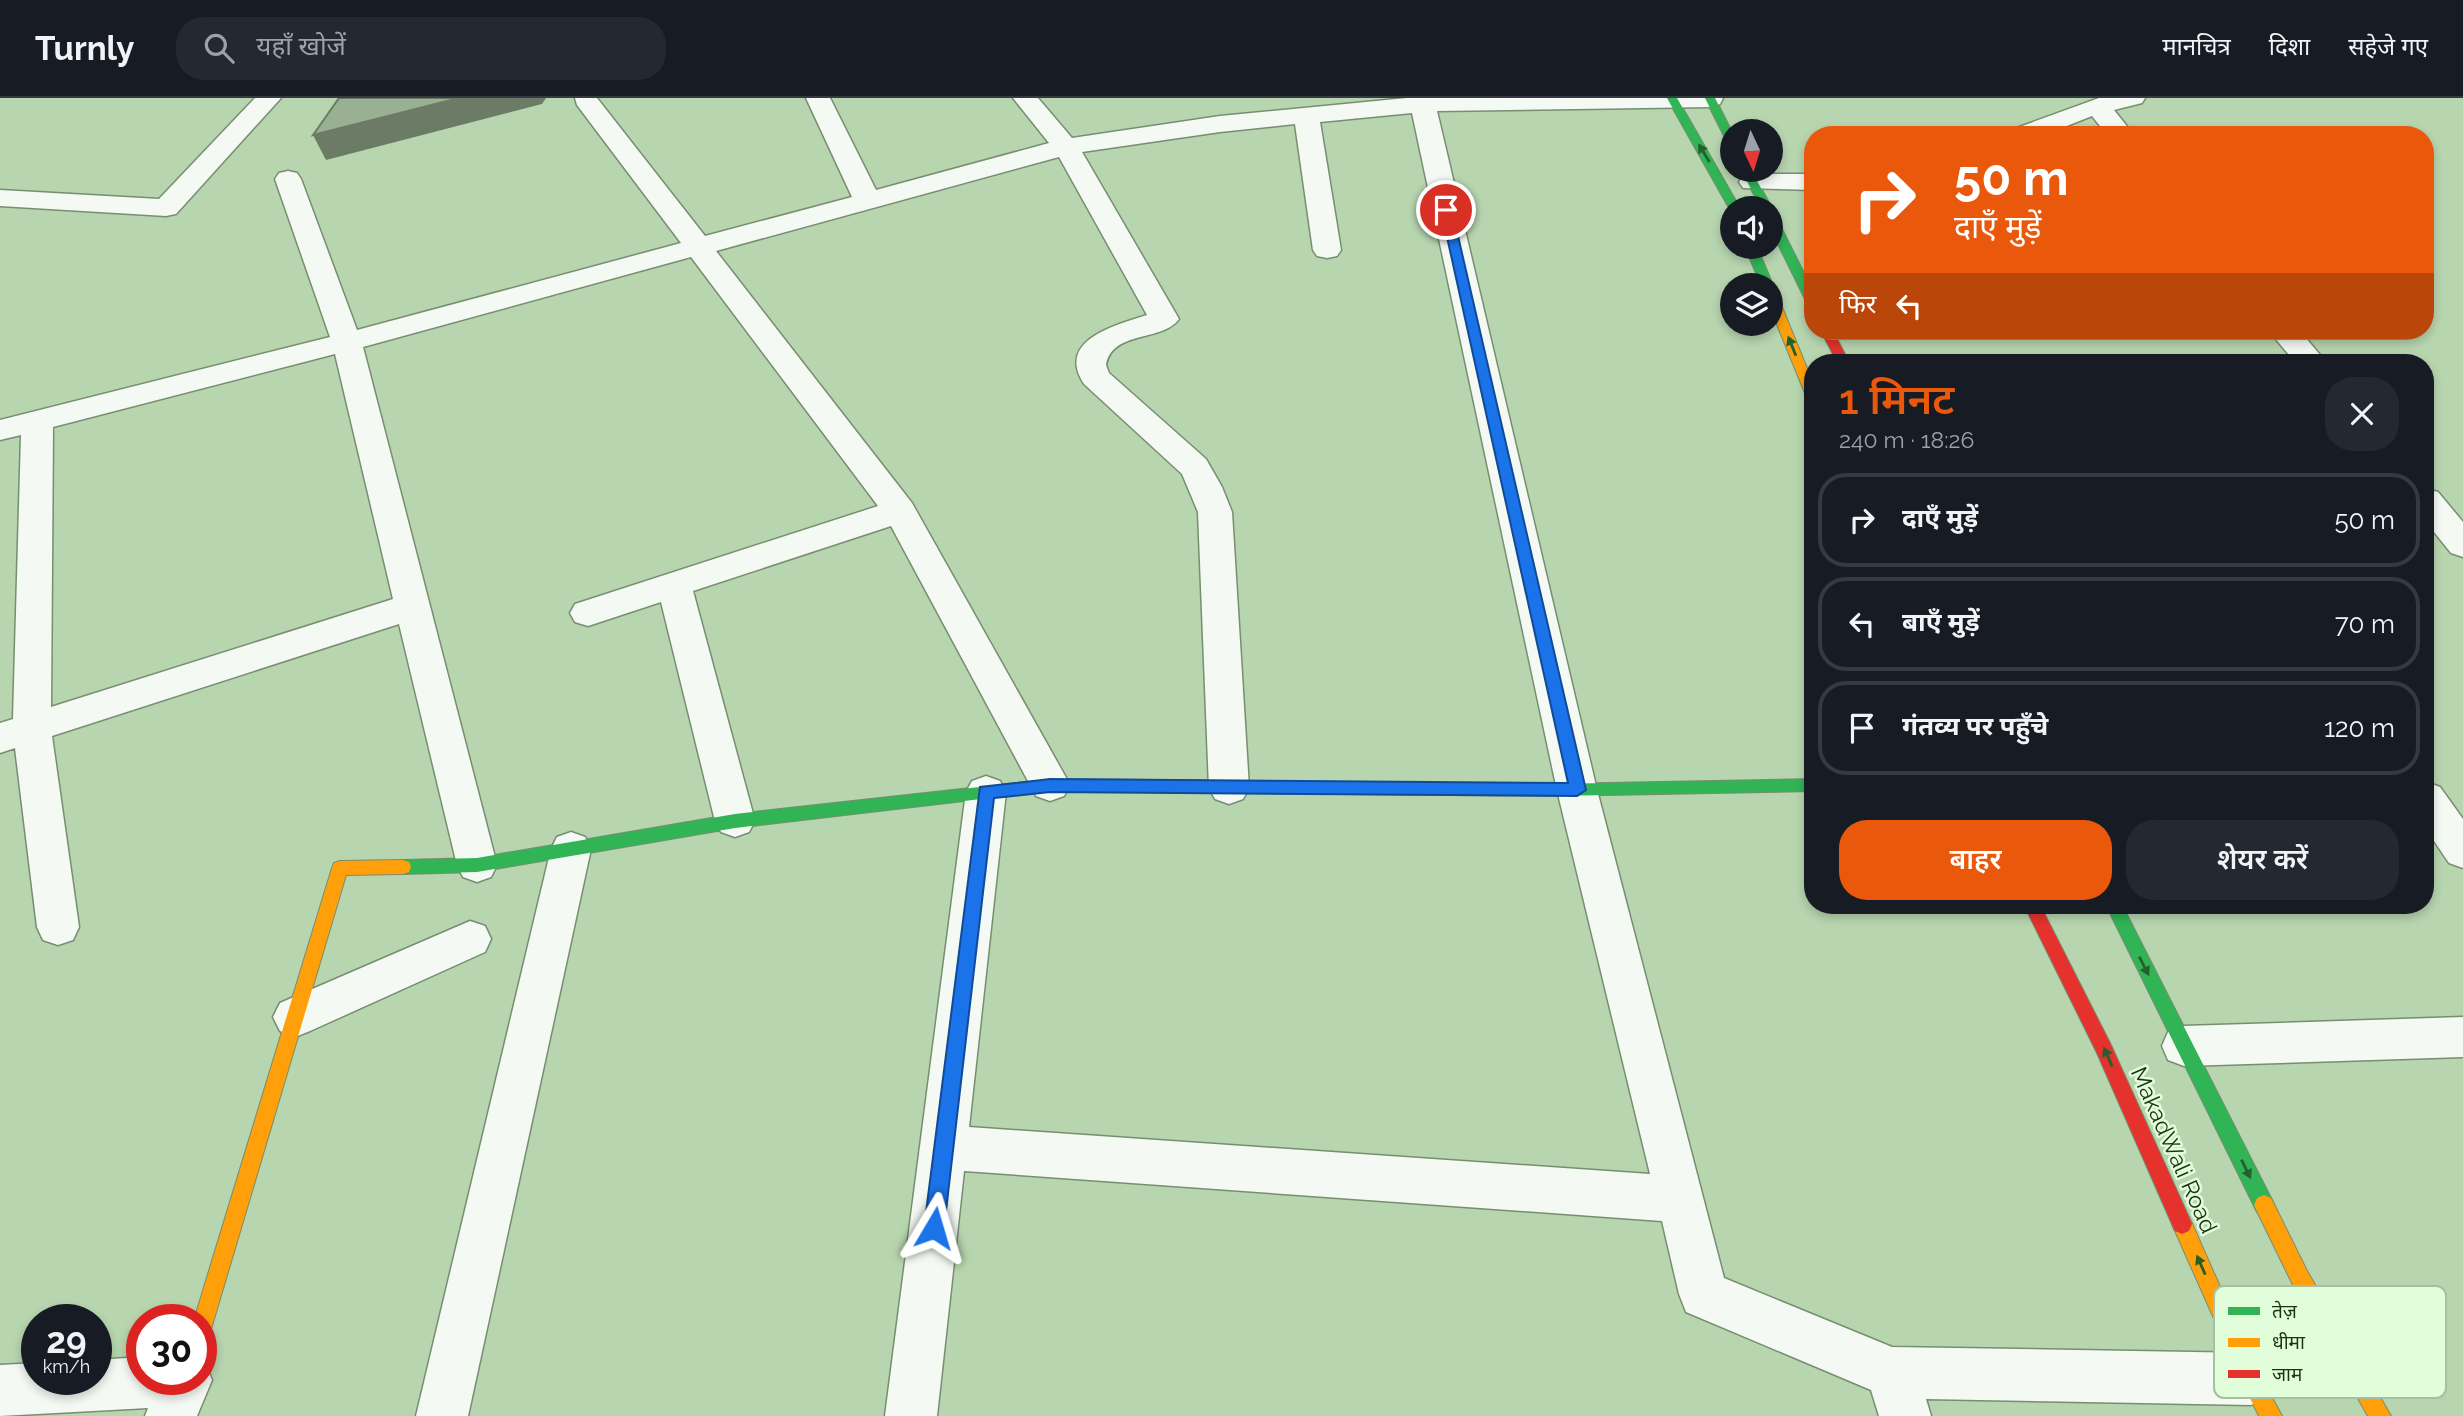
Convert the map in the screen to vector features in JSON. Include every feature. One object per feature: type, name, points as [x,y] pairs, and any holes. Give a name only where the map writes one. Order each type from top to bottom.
[{"type":"street","points":[[0,198],[166,208],[269,98]]},
{"type":"street","points":[[818,98],[868,201]]},
{"type":"street","points":[[1025,98],[1066,147],[1164,319],[1108,340],[1093,350],[1088,358],[1089,367],[1095,377],[1194,467],[1206,487],[1215,512],[1228,788]]},
{"type":"street","points":[[2044,126],[2097,106],[2133,98]]},
{"type":"street","points":[[1672,99],[1728,196]]},
{"type":"street","points":[[0,430],[347,342],[1066,147],[1220,124],[1422,101],[1711,99],[1721,119]]},
{"type":"street","points":[[586,100],[900,511],[1050,785]]},
{"type":"street","points":[[1422,101],[1577,790],[1704,1294],[1898,1395],[2214,1381]]},
{"type":"street","points":[[2097,106],[2114,126]]},
{"type":"street","points":[[1306,116],[1327,250]]},
{"type":"street","points":[[288,179],[347,342],[477,865]]},
{"type":"street","points":[[1783,179],[1804,181]]},
{"type":"street","points":[[1783,209],[1804,205]]},
{"type":"street","points":[[1783,243],[1804,285]]},
{"type":"street","points":[[1783,324],[1804,375]]},
{"type":"street","points":[[2292,340],[2304,354]]},
{"type":"street","points":[[37,421],[16,734],[58,926]]},
{"type":"street","points":[[2434,510],[2463,545]]},
{"type":"street","points":[[589,613],[900,511]]},
{"type":"street","points":[[674,585],[735,821]]},
{"type":"street","points":[[16,734],[413,606]]},
{"type":"street","points":[[209,1304],[340,868],[477,865],[735,821],[1050,785],[1577,790],[1804,785]]},
{"type":"street","points":[[911,1416],[986,792]]},
{"type":"street","points":[[2434,809],[2463,851]]},
{"type":"street","points":[[442,1416],[571,849]]},
{"type":"street","name":"MakadWali Road","points":[[2036,914],[2104,1049],[2214,1296]]},
{"type":"street","points":[[2119,914],[2305,1286]]},
{"type":"street","points":[[295,1017],[470,939]]},
{"type":"street","points":[[2185,1046],[2463,1037]]},
{"type":"street","points":[[944,1147],[1680,1199]]},
{"type":"street","points":[[0,1391],[126,1383]]},
{"type":"street","points":[[171,1416],[180,1395]]},
{"type":"street","name":"MakadWali Road","points":[[2261,1398],[2271,1416]]},
{"type":"street","points":[[2370,1398],[2380,1416]]},
{"type":"building","points":[[339,98],[459,98],[313,135]]},
{"type":"traffic: fast","points":[[1672,98],[1728,196]]},
{"type":"traffic: fast","points":[[1710,98],[1720,119]]},
{"type":"traffic: fast","points":[[1752,182],[1760,196]]},
{"type":"traffic: fast","points":[[1783,243],[1804,285]]},
{"type":"traffic: fast","points":[[1756,259],[1762,273]]},
{"type":"traffic: fast","points":[[1553,790],[1804,785]]},
{"type":"traffic: fast","points":[[403,867],[477,865],[735,821],[998,791]]},
{"type":"traffic: fast","points":[[2118,914],[2264,1205]]},
{"type":"traffic: slow","points":[[1783,324],[1804,376]]},
{"type":"traffic: slow","points":[[998,791],[1050,785],[1553,790]]},
{"type":"traffic: slow","points":[[209,1304],[340,868],[403,867]]},
{"type":"traffic: slow","points":[[2264,1205],[2305,1286]]},
{"type":"traffic: slow","points":[[2182,1224],[2214,1296]]},
{"type":"traffic: slow","points":[[2261,1398],[2271,1416]]},
{"type":"traffic: slow","points":[[2370,1398],[2380,1416]]},
{"type":"traffic: jam","points":[[1832,340],[1839,354]]},
{"type":"traffic: jam","points":[[2036,914],[2104,1049],[2182,1224]]},
{"type":"route","points":[[934,1228],[986,792],[1050,785],[1577,790],[1446,210]]}]
